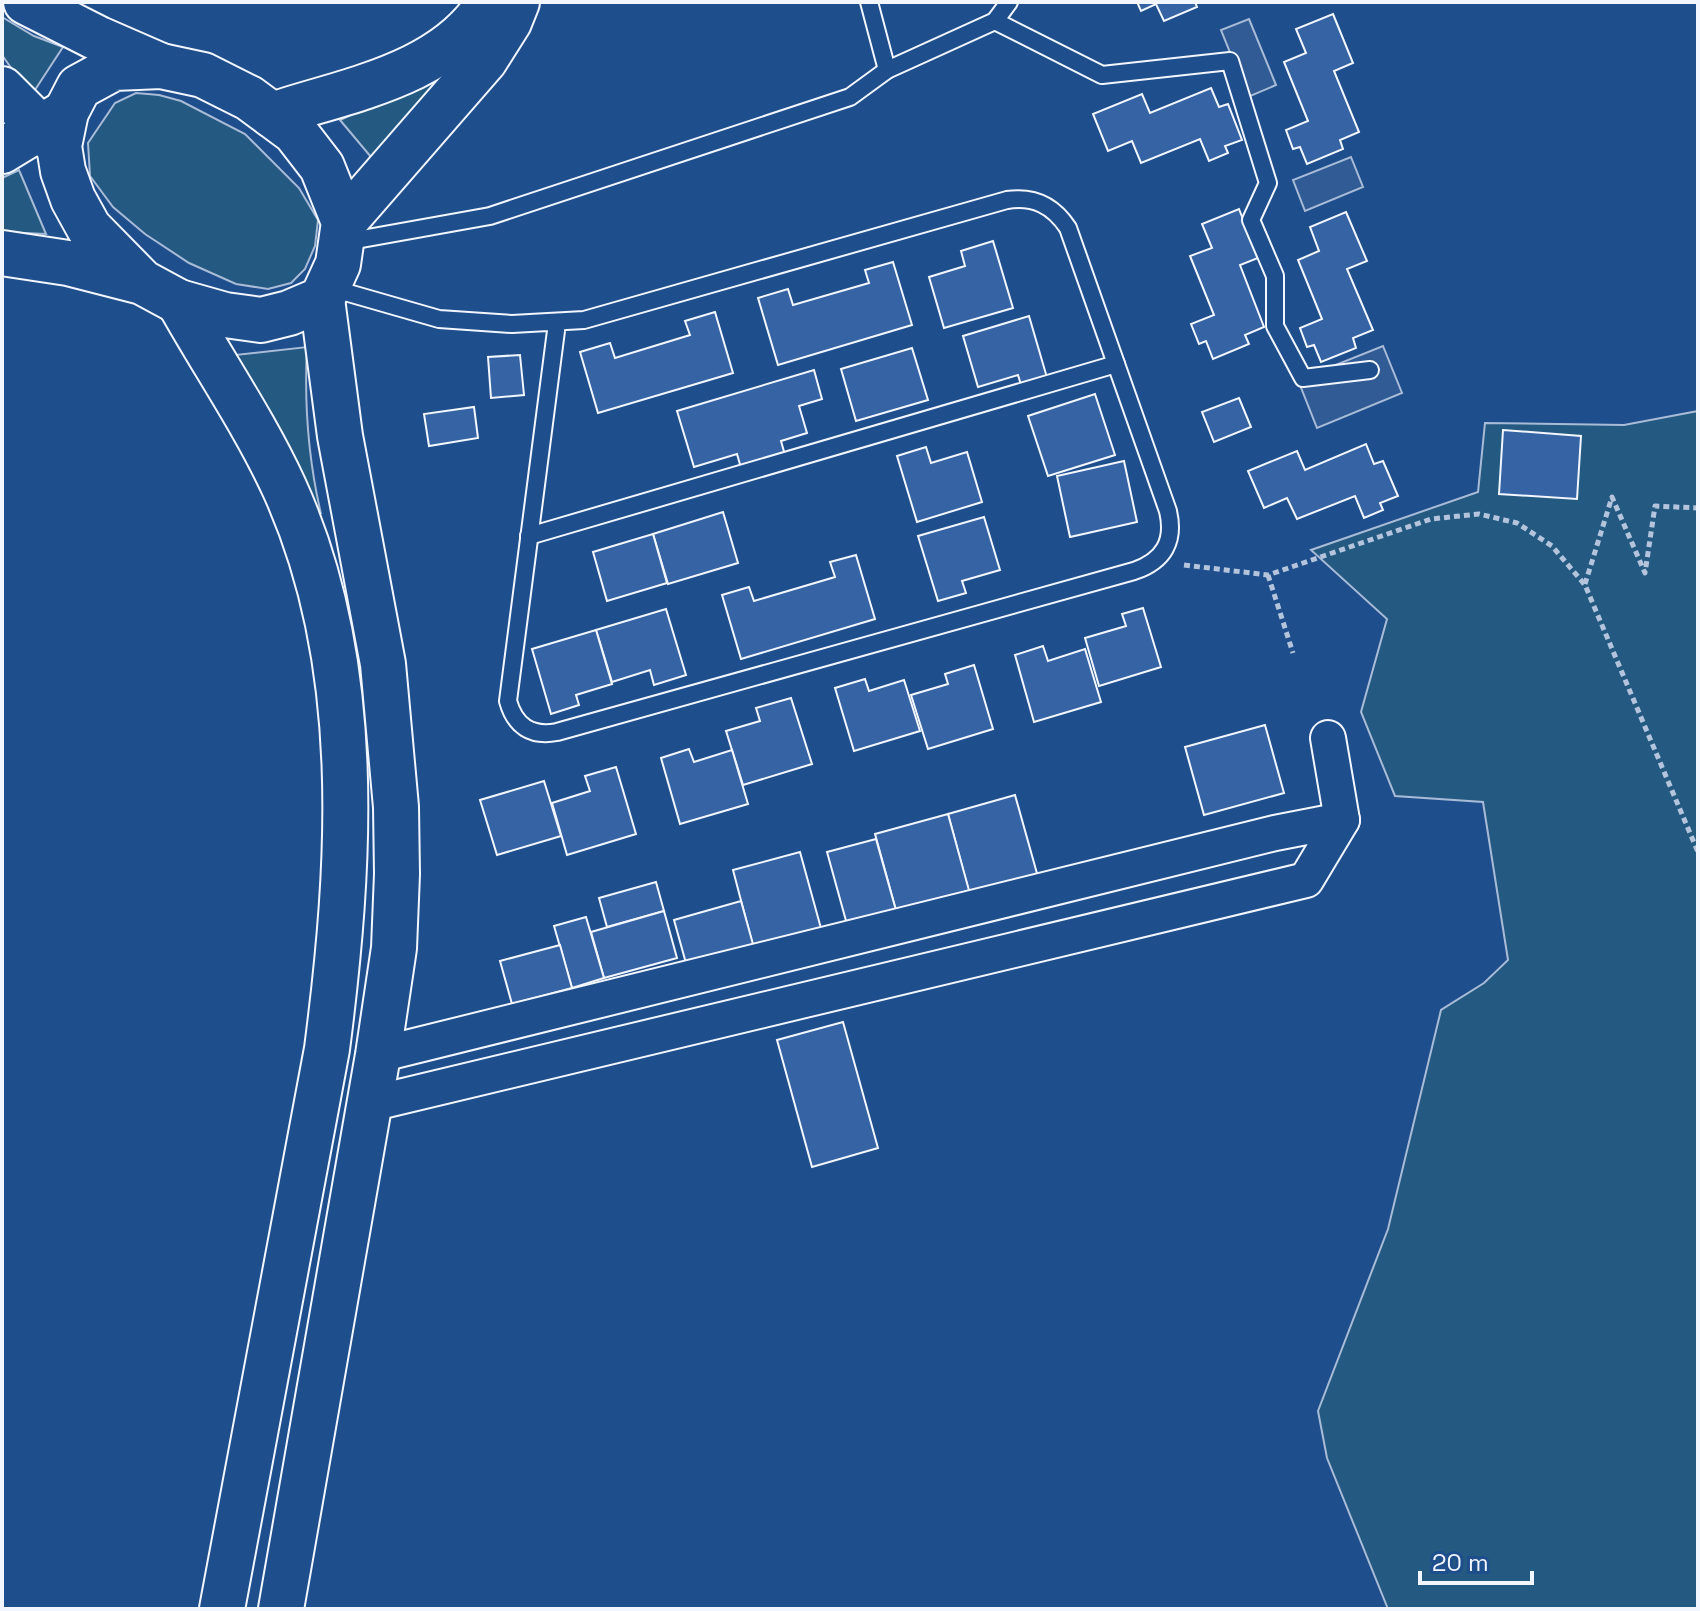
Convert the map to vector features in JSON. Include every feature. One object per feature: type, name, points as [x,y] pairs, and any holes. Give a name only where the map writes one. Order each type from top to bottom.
[{"type":"main road","points":[[26,2],[161,66],[203,75],[249,98],[295,132],[322,167],[343,232],[338,264],[326,293],[340,436],[383,664],[392,740],[397,834],[394,948],[370,1104],[281,1609]]},
{"type":"main road","points":[[272,115],[386,78],[423,62],[471,27],[489,2]]},
{"type":"main road","points":[[343,232],[485,60],[509,22],[517,2]]},
{"type":"main road","points":[[2,151],[55,128],[79,87],[114,68],[161,66]]},
{"type":"main road","points":[[2,89],[55,128],[63,171],[73,199],[89,228],[160,292],[249,420],[284,487],[313,564],[333,648],[342,721],[345,806],[338,961],[327,1049],[222,1609]]},
{"type":"main road","points":[[2,253],[68,263],[225,315],[261,320],[289,313],[326,293]]},
{"type":"street","points":[[370,1104],[1306,880],[1342,820],[1328,738]]},
{"type":"street","points":[[378,1055],[1275,833],[1342,820]]},
{"type":"lane","points":[[869,2],[887,70]]},
{"type":"lane","points":[[343,232],[490,216],[850,97],[887,70],[995,21],[1009,2]]},
{"type":"lane","points":[[995,21],[1102,75],[1230,61],[1268,183],[1251,220],[1275,276],[1275,326],[1303,378],[1370,370]]},
{"type":"lane","points":[[326,293],[439,319],[512,324],[584,320],[1021,198],[1036,200],[1060,215],[1068,228],[1168,511],[1171,526],[1169,542],[1162,556],[1150,566],[1134,571],[544,735],[531,732],[520,725],[508,701],[557,323]]},
{"type":"lane","points":[[529,536],[1116,364]]},
{"type":"path","points":[[1585,585],[1612,497],[1645,573],[1655,506],[1698,508]]},
{"type":"path","points":[[1162,556],[1176,564],[1268,575],[1431,519],[1479,514],[1517,523],[1552,546],[1585,585],[1698,852]]},
{"type":"path","points":[[1268,575],[1293,653]]},
{"type":"shaded area","points":[[2,17],[34,36],[63,47],[31,96],[2,55]]},
{"type":"shaded area","points":[[1249,19],[1276,85],[1248,97],[1221,30]]},
{"type":"shaded area","points":[[482,45],[376,163],[340,120],[385,99]]},
{"type":"shaded area","points":[[136,93],[181,101],[245,134],[299,188],[318,220],[315,246],[305,269],[291,283],[268,289],[236,284],[189,263],[145,234],[113,207],[90,176],[88,143],[115,103]]},
{"type":"shaded area","points":[[1351,157],[1363,187],[1305,211],[1293,180]]},
{"type":"shaded area","points":[[19,170],[46,234],[2,232],[2,178]]},
{"type":"shaded area","points":[[1383,346],[1402,393],[1317,428],[1298,380]]},
{"type":"shaded area","points":[[307,347],[308,431],[321,514],[235,355]]},
{"type":"shaded area","points":[[1698,411],[1698,1609],[1388,1609],[1327,1458],[1318,1411],[1388,1229],[1441,1010],[1484,983],[1508,960],[1483,802],[1395,796],[1361,712],[1387,619],[1311,550],[1478,492],[1485,423],[1624,425]]},
{"type":"building","points":[[1137,2],[1195,2],[1197,7],[1164,21],[1156,4],[1141,11]]},
{"type":"building","points":[[1333,14],[1353,63],[1334,71],[1359,132],[1340,140],[1343,149],[1307,164],[1300,147],[1293,149],[1286,130],[1308,121],[1284,62],[1306,53],[1296,29]]},
{"type":"building","points":[[1211,88],[1219,107],[1228,104],[1242,140],[1225,146],[1228,153],[1209,161],[1200,139],[1141,163],[1132,141],[1108,151],[1093,114],[1142,94],[1150,113]]},
{"type":"building","points":[[1239,209],[1258,258],[1240,265],[1264,327],[1245,335],[1249,344],[1213,359],[1206,341],[1199,344],[1191,324],[1214,315],[1190,256],[1212,248],[1202,224]]},
{"type":"building","points":[[1346,212],[1367,261],[1347,269],[1373,330],[1353,338],[1356,348],[1321,362],[1314,345],[1307,347],[1300,328],[1322,319],[1298,260],[1319,251],[1310,227]]},
{"type":"building","points":[[993,241],[1013,308],[944,328],[929,277],[965,266],[961,251]]},
{"type":"building","points":[[893,262],[912,325],[778,365],[758,298],[788,289],[793,305],[869,283],[865,270]]},
{"type":"building","points":[[715,312],[733,373],[598,413],[580,352],[610,343],[615,358],[690,335],[685,321]]},
{"type":"building","points":[[1029,316],[1048,381],[1022,388],[1018,375],[978,387],[963,336]]},
{"type":"building","points":[[912,348],[928,400],[856,421],[841,369]]},
{"type":"building","points":[[520,355],[524,395],[491,398],[488,357]]},
{"type":"building","points":[[814,370],[822,399],[799,406],[807,433],[781,441],[785,455],[741,468],[737,454],[694,467],[677,411]]},
{"type":"building","points":[[1095,394],[1115,455],[1048,476],[1028,416]]},
{"type":"building","points":[[1239,398],[1251,427],[1214,442],[1202,412]]},
{"type":"building","points":[[474,407],[478,438],[429,446],[424,414]]},
{"type":"building","points":[[1503,430],[1581,436],[1577,499],[1499,494]]},
{"type":"building","points":[[1366,444],[1374,464],[1383,461],[1398,496],[1380,503],[1383,510],[1364,518],[1355,496],[1297,519],[1287,498],[1264,508],[1248,471],[1297,451],[1305,470]]},
{"type":"building","points":[[926,447],[931,463],[967,452],[982,502],[917,522],[897,456]]},
{"type":"building","points":[[1124,461],[1137,522],[1070,537],[1057,476]]},
{"type":"building","points":[[723,512],[738,563],[668,584],[653,534]]},
{"type":"building","points":[[984,517],[1000,570],[962,581],[966,593],[938,601],[918,536]]},
{"type":"building","points":[[653,534],[667,583],[607,601],[593,552]]},
{"type":"building","points":[[856,555],[875,619],[741,659],[722,595],[749,587],[754,601],[835,577],[830,562]]},
{"type":"building","points":[[1143,608],[1161,667],[1099,686],[1085,638],[1126,626],[1122,614]]},
{"type":"building","points":[[666,609],[686,675],[654,685],[650,670],[612,682],[596,630]]},
{"type":"building","points":[[596,630],[612,684],[576,695],[579,705],[551,714],[532,649]]},
{"type":"building","points":[[1043,646],[1048,661],[1085,649],[1101,702],[1034,722],[1015,655]]},
{"type":"building","points":[[974,665],[993,729],[928,749],[911,695],[948,684],[945,674]]},
{"type":"building","points":[[865,679],[869,691],[904,680],[920,731],[854,751],[835,688]]},
{"type":"building","points":[[791,698],[812,764],[743,785],[726,731],[760,721],[756,708]]},
{"type":"building","points":[[1265,725],[1284,793],[1204,815],[1185,747]]},
{"type":"building","points":[[689,749],[694,762],[732,750],[748,804],[680,824],[661,758]]},
{"type":"building","points":[[616,767],[636,834],[567,855],[552,803],[590,791],[585,776]]},
{"type":"building","points":[[544,781],[561,836],[497,855],[480,800]]},
{"type":"building","points":[[1015,795],[1038,877],[970,896],[948,814]]},
{"type":"building","points":[[948,814],[970,894],[897,914],[875,834]]},
{"type":"building","points":[[876,839],[897,914],[848,928],[827,852]]},
{"type":"building","points":[[800,852],[822,932],[754,950],[733,870]]},
{"type":"building","points":[[656,882],[664,911],[607,927],[599,898]]},
{"type":"building","points":[[741,901],[756,955],[689,974],[674,920]]},
{"type":"building","points":[[664,911],[677,958],[604,978],[591,932]]},
{"type":"building","points":[[586,917],[604,978],[572,988],[554,926]]},
{"type":"building","points":[[560,945],[572,988],[512,1004],[500,961]]},
{"type":"building","points":[[843,1022],[878,1148],[812,1167],[777,1040]]}]
